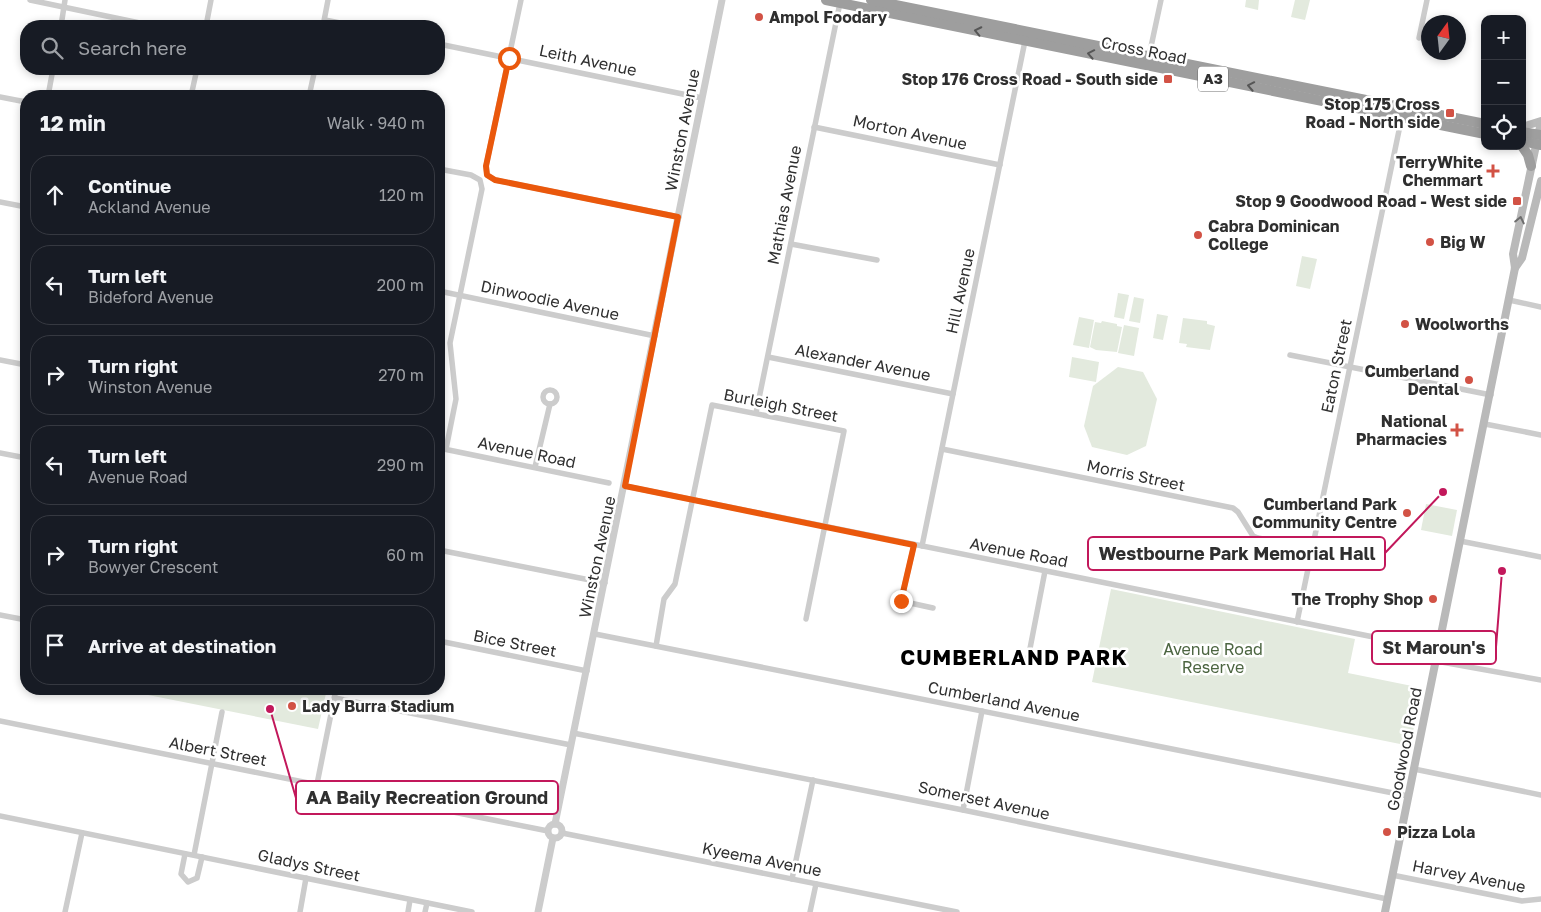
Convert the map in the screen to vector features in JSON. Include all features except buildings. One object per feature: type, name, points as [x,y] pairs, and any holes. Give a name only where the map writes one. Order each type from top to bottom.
[{"type":"highway","name":"Cross Road","points":[[826,0],[893,6]]},
{"type":"highway","name":"Cross Road","points":[[871,0],[1026,37],[1402,112],[1481,123]]},
{"type":"highway","name":"Cross Road","points":[[1402,112],[1481,133]]},
{"type":"highway","points":[[1526,134],[1539,140]]},
{"type":"highway","points":[[1526,141],[1539,140]]},
{"type":"highway","points":[[1525,150],[1531,166]]},
{"type":"main road","points":[[1526,126],[1541,122]]},
{"type":"main road","name":"Goodwood Road","points":[[1385,912],[1491,395],[1515,268],[1513,254],[1531,166],[1539,140],[1541,122]]},
{"type":"main road","name":"Goodwood Road","points":[[1515,268],[1522,258],[1541,181]]},
{"type":"street","points":[[30,0],[126,20]]},
{"type":"street","points":[[62,20],[65,0]]},
{"type":"street","points":[[207,20],[211,0]]},
{"type":"street","points":[[325,20],[328,0]]},
{"type":"street","points":[[521,0],[486,166],[487,175],[495,180],[678,217]]},
{"type":"street","name":"Winston Avenue","points":[[555,824],[722,0]]},
{"type":"street","points":[[1148,61],[1161,0]]},
{"type":"street","points":[[1419,38],[1426,0]]},
{"type":"street","name":"Mathias Avenue","points":[[756,413],[840,1]]},
{"type":"street","name":"Hill Avenue","points":[[922,546],[1026,37]]},
{"type":"street","name":"Leith Avenue","points":[[445,45],[702,98]]},
{"type":"street","points":[[49,90],[52,75]]},
{"type":"street","points":[[192,90],[196,75]]},
{"type":"street","points":[[310,90],[314,75]]},
{"type":"street","points":[[0,97],[20,101]]},
{"type":"street","name":"Eaton Street","points":[[1297,622],[1402,112]]},
{"type":"street","name":"Morton Avenue","points":[[814,127],[1000,165]]},
{"type":"street","points":[[445,170],[471,175],[480,180],[482,189],[450,343],[456,399],[446,449]]},
{"type":"street","points":[[0,202],[20,206]]},
{"type":"street","points":[[790,244],[877,260]]},
{"type":"street","name":"Dinwoodie Avenue","points":[[445,292],[655,336]]},
{"type":"street","points":[[1509,300],[1541,307]]},
{"type":"street","points":[[1290,355],[1491,395]]},
{"type":"street","name":"Alexander Avenue","points":[[768,357],[953,394]]},
{"type":"street","points":[[0,360],[20,364]]},
{"type":"street","points":[[536,467],[550,404]]},
{"type":"street","name":"Burleigh Street","points":[[693,499],[712,405],[844,431],[825,527]]},
{"type":"street","points":[[1485,424],[1541,436]]},
{"type":"street","name":"Avenue Road","points":[[446,449],[609,483]]},
{"type":"street","name":"Morris Street","points":[[942,449],[1233,508],[1238,512],[1254,536],[1311,549]]},
{"type":"street","points":[[0,453],[20,457]]},
{"type":"street","name":"Avenue Road","points":[[625,486],[1438,650]]},
{"type":"street","points":[[656,646],[664,599],[676,584],[693,499]]},
{"type":"street","points":[[806,620],[825,527]]},
{"type":"street","points":[[1460,541],[1541,557]]},
{"type":"street","points":[[914,545],[901,601],[933,608]]},
{"type":"street","points":[[445,551],[605,583]]},
{"type":"street","points":[[1027,664],[1046,571]]},
{"type":"street","points":[[0,615],[20,619]]},
{"type":"street","name":"Cumberland Avenue","points":[[595,634],[1408,796]]},
{"type":"street","name":"Bice Street","points":[[445,642],[587,671]]},
{"type":"street","points":[[1436,661],[1454,662],[1541,680]]},
{"type":"street","points":[[317,784],[335,695]]},
{"type":"street","points":[[334,698],[571,746]]},
{"type":"street","points":[[963,810],[982,711]]},
{"type":"street","points":[[194,855],[222,712]]},
{"type":"street","name":"Albert Street","points":[[0,721],[548,831]]},
{"type":"street","name":"Somerset Avenue","points":[[573,733],[963,810],[1387,899]]},
{"type":"street","points":[[1414,769],[1541,795]]},
{"type":"street","points":[[792,879],[813,780]]},
{"type":"street","name":"Gladys Street","points":[[0,816],[472,912]]},
{"type":"street","points":[[538,912],[552,838],[548,831],[550,826],[555,824],[561,827],[562,833],[559,837],[552,838]]},
{"type":"street","points":[[65,912],[82,833]]},
{"type":"street","name":"Kyeema Avenue","points":[[562,833],[957,912]]},
{"type":"street","points":[[185,854],[181,874],[188,882],[197,878],[202,857]]},
{"type":"street","name":"Harvey Avenue","points":[[1392,875],[1522,902],[1541,899]]},
{"type":"street","points":[[300,912],[306,878]]},
{"type":"street","points":[[810,912],[816,884]]},
{"type":"street","points":[[408,912],[410,900]]},
{"type":"street","points":[[425,912],[427,903]]},
{"type":"green space","points":[[1246,0],[1259,0],[1258,10],[1245,7]]},
{"type":"green space","points":[[1295,0],[1310,0],[1305,20],[1291,17]]},
{"type":"green space","points":[[1302,256],[1317,259],[1310,289],[1296,286]]},
{"type":"green space","points":[[1118,293],[1129,295],[1124,319],[1114,317]]},
{"type":"green space","points":[[1134,297],[1144,299],[1140,323],[1129,321]]},
{"type":"green space","points":[[1157,314],[1168,316],[1163,340],[1153,338]]},
{"type":"green space","points":[[1079,317],[1094,320],[1089,348],[1073,345]]},
{"type":"green space","points":[[1183,318],[1207,321],[1207,324],[1215,326],[1210,350],[1186,347],[1187,344],[1179,343]]},
{"type":"green space","points":[[1102,321],[1122,327],[1117,352],[1096,350],[1090,347],[1095,322],[1101,323]]},
{"type":"green space","points":[[1124,325],[1139,328],[1134,356],[1118,353]]},
{"type":"green space","points":[[1072,357],[1099,362],[1096,382],[1069,377]]},
{"type":"green space","points":[[1118,367],[1143,372],[1157,399],[1146,446],[1127,455],[1092,447],[1084,426],[1093,386]]},
{"type":"green space","points":[[1426,504],[1457,510],[1452,536],[1421,530]]},
{"type":"green space","name":"Avenue Road Reserve","points":[[1111,589],[1355,639],[1348,673],[1422,688],[1410,746],[1092,682]]},
{"type":"green space","points":[[148,695],[326,695],[318,729]]},
{"type":"place","name":"Ampol Foodary","points":[[759,17]]},
{"type":"place","name":"Stop 176 Cross Road - South side","points":[[1168,79]]},
{"type":"place","name":"Stop 175 Cross Road - North side","points":[[1450,113]]},
{"type":"place","name":"TerryWhite Chemmart","points":[[1493,171]]},
{"type":"place","name":"Stop 9 Goodwood Road - West side","points":[[1517,201]]},
{"type":"place","name":"Cabra Dominican College","points":[[1198,235]]},
{"type":"place","name":"Big W","points":[[1430,242]]},
{"type":"place","name":"Woolworths","points":[[1405,324]]},
{"type":"place","name":"Cumberland Dental","points":[[1469,380]]},
{"type":"place","name":"National Pharmacies","points":[[1457,430]]},
{"type":"place","name":"Westbourne Park Memorial Hall","points":[[1443,492]]},
{"type":"place","name":"Cumberland Park Community Centre","points":[[1407,513]]},
{"type":"place","name":"St Maroun's","points":[[1502,571]]},
{"type":"place","name":"The Trophy Shop","points":[[1433,599]]},
{"type":"place","name":"Lady Burra Stadium","points":[[292,706]]},
{"type":"place","name":"AA Baily Recreation Ground","points":[[270,709]]},
{"type":"place","name":"Pizza Lola","points":[[1387,832]]},
{"type":"district","name":"CUMBERLAND PARK","points":[[1014,658]]},
{"type":"route","points":[[509,58],[486,166],[487,175],[495,180],[678,217],[625,486],[914,545],[901,601]]}]
